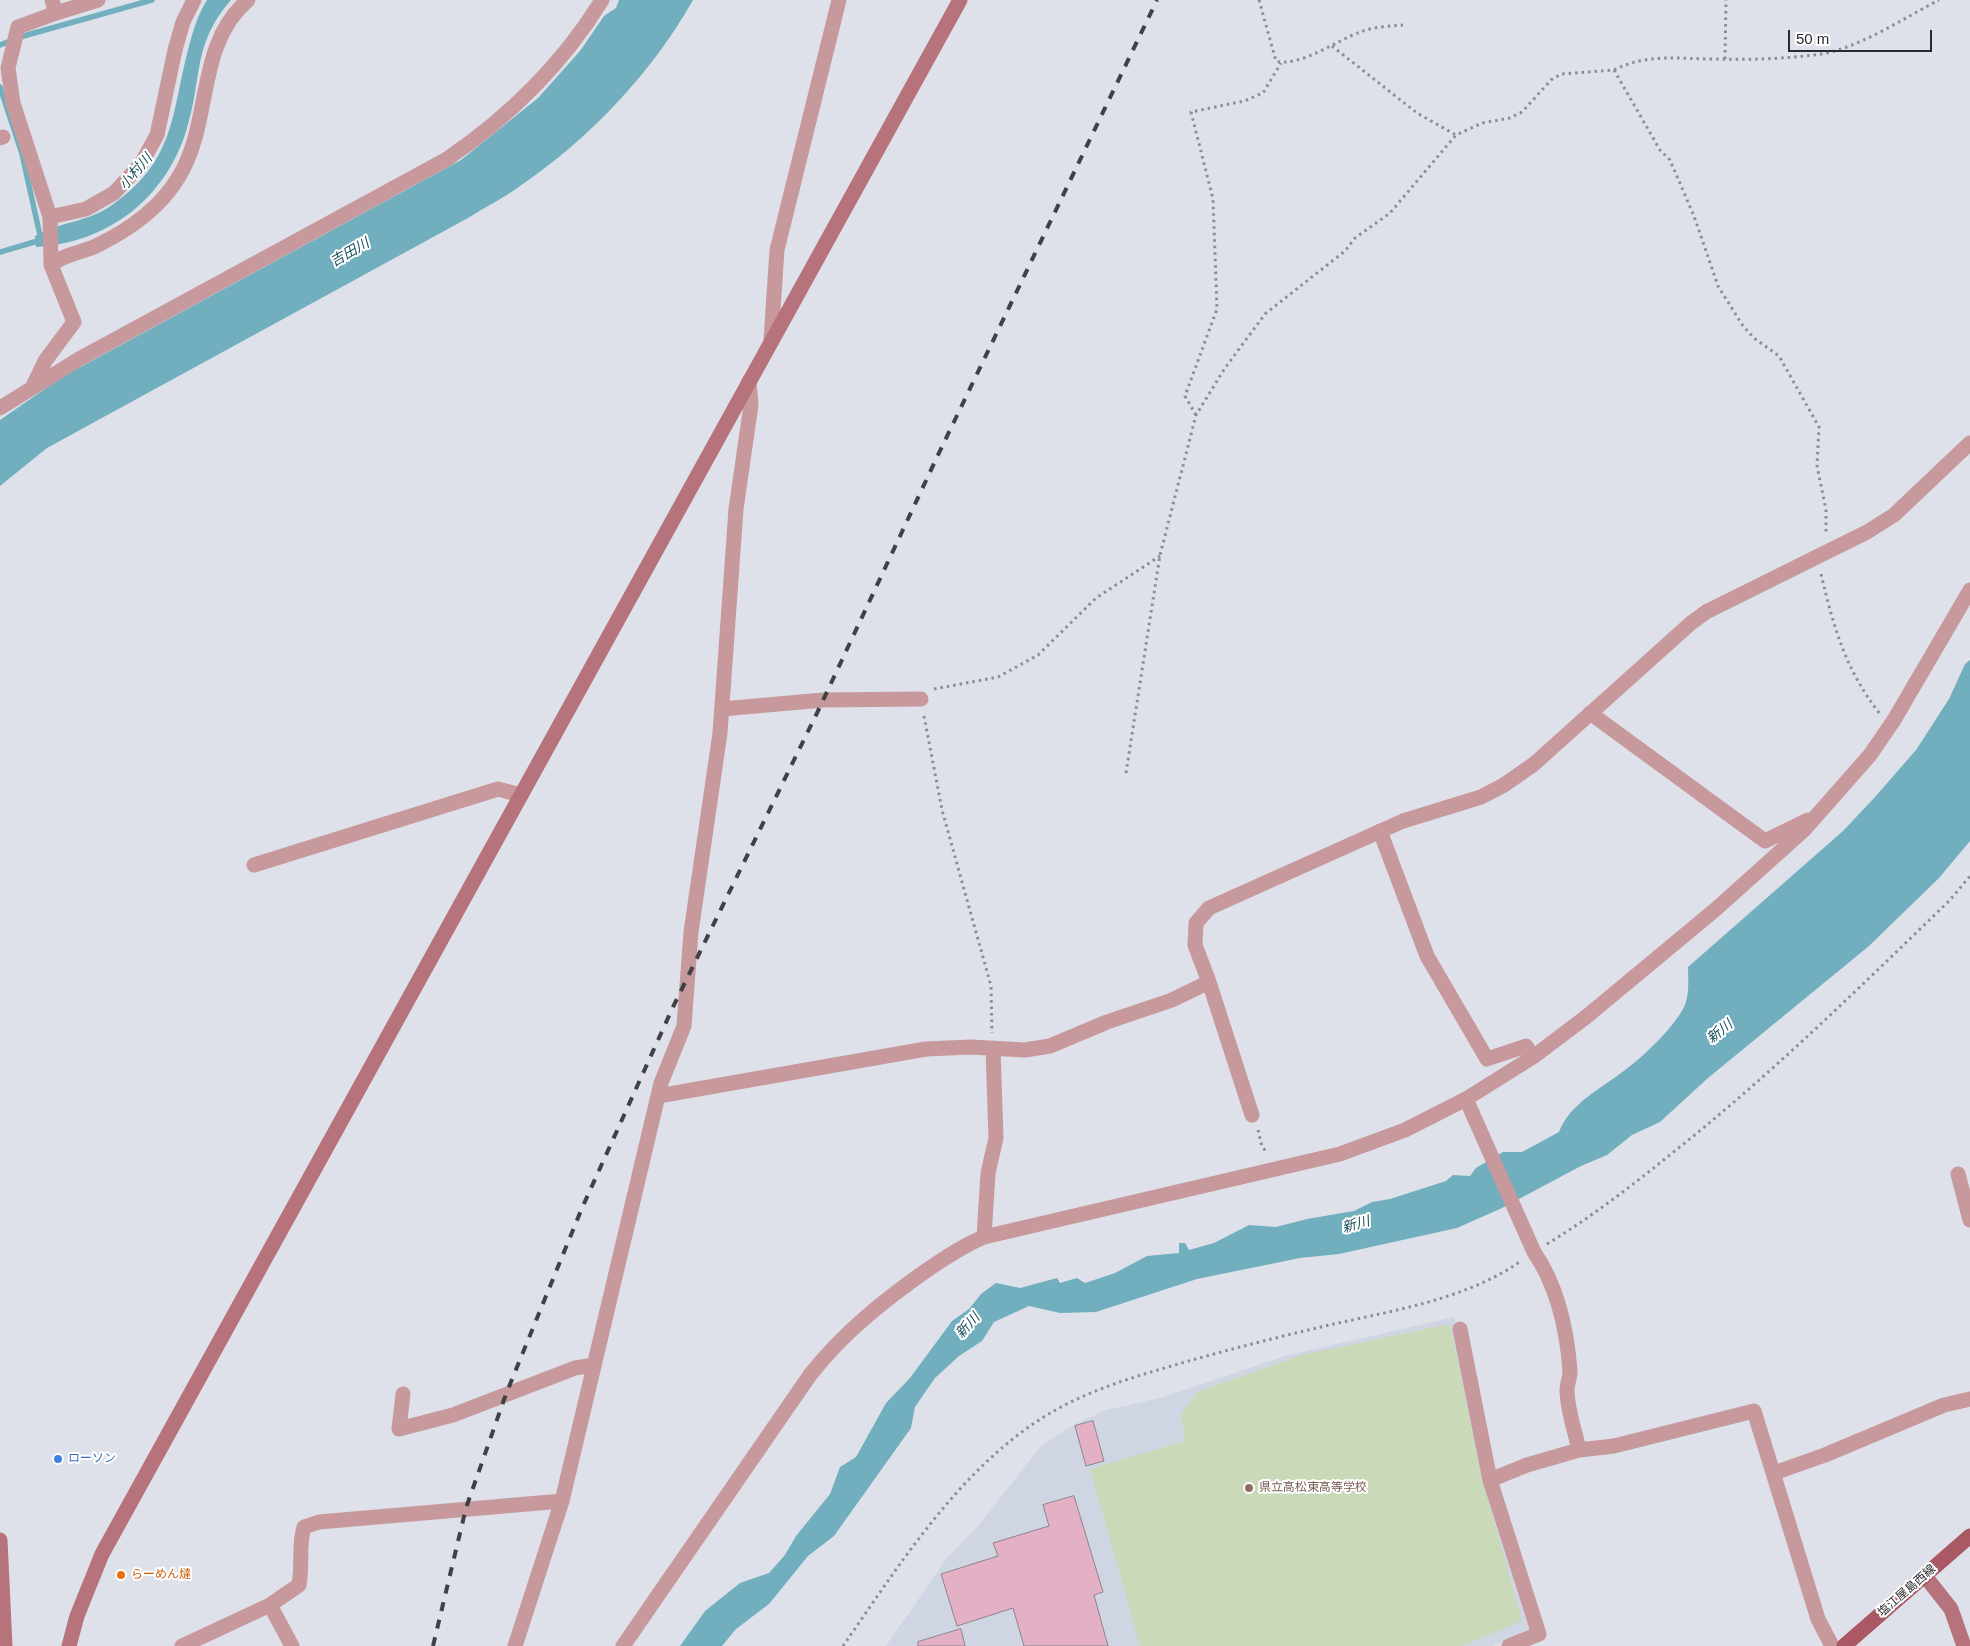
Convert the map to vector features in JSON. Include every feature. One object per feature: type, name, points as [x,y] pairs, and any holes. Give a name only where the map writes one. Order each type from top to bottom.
[{"type":"main road","name":"塩江屋島西線","points":[[1844,1646],[1970,1536]]},
{"type":"street","points":[[33,386],[45,361],[74,322],[52,260],[51,222],[13,103],[8,68],[18,27],[54,6],[98,0]]},
{"type":"street","points":[[51,222],[86,209],[114,193],[141,164],[157,135],[175,50],[183,22],[194,0]]},
{"type":"street","points":[[52,260],[95,246],[126,230],[156,205],[178,179],[194,145],[211,60],[222,30],[248,0]]},
{"type":"street","points":[[0,408],[79,359],[447,159],[497,122],[540,82],[568,49],[602,0]]},
{"type":"street","points":[[771,340],[778,250],[839,0]]},
{"type":"street","points":[[69,1646],[77,1616],[102,1554],[960,0]]},
{"type":"street","points":[[515,1646],[562,1501],[658,1096],[684,1026],[691,932],[703,860],[722,709],[736,509],[751,405],[749,381]]},
{"type":"street","points":[[1252,1115],[1209,982],[1195,945],[1196,923],[1209,908],[1403,821],[1481,797],[1504,785],[1534,764],[1706,612],[1868,532],[1894,515],[1970,443]]},
{"type":"street","points":[[623,1646],[810,1375],[831,1348],[861,1320],[896,1292],[945,1258],[984,1237],[1340,1154],[1405,1130],[1466,1099],[1533,1057],[1586,1018],[1716,909],[1765,867],[1816,816],[1870,755],[1970,590]]},
{"type":"street","points":[[722,709],[823,700],[921,698]]},
{"type":"street","points":[[1590,713],[1765,841],[1816,816]]},
{"type":"street","points":[[254,864],[498,789],[521,795]]},
{"type":"street","points":[[1380,831],[1427,956],[1487,1059],[1526,1046],[1533,1057]]},
{"type":"street","points":[[658,1096],[926,1050],[993,1048],[1025,1050],[1050,1046],[1107,1022],[1172,1000],[1209,982]]},
{"type":"street","points":[[984,1237],[988,1173],[996,1138],[993,1048]]},
{"type":"street","points":[[1466,1099],[1534,1252],[1548,1272],[1565,1331],[1570,1374],[1567,1390],[1579,1450]]},
{"type":"street","points":[[1958,1174],[1970,1220]]},
{"type":"street","points":[[1460,1328],[1490,1480],[1539,1634],[1509,1646]]},
{"type":"street","points":[[403,1394],[399,1428],[453,1415],[575,1368],[594,1365]]},
{"type":"street","points":[[1774,1473],[1843,1448],[1944,1405],[1970,1399]]},
{"type":"street","points":[[1490,1480],[1527,1465],[1579,1450],[1614,1446],[1754,1411],[1818,1619],[1832,1646]]},
{"type":"street","points":[[182,1646],[270,1605],[299,1585],[303,1568],[300,1540],[304,1527],[339,1520],[562,1501]]},
{"type":"street","points":[[0,1540],[5,1646]]},
{"type":"street","points":[[1925,1576],[1951,1609],[1964,1646]]},
{"type":"street","points":[[270,1605],[292,1646]]},
{"type":"path","points":[[1259,0],[1276,61],[1286,64],[1332,46],[1360,32],[1402,25]]},
{"type":"path","points":[[1725,60],[1726,0]]},
{"type":"path","points":[[1126,774],[1160,555],[1196,415],[1225,368],[1265,314],[1345,250],[1354,238],[1390,213],[1456,135],[1482,123],[1510,118],[1522,112],[1552,80],[1561,74],[1614,70],[1632,61],[1649,58],[1725,60],[1816,55],[1848,46],[1939,0]]},
{"type":"path","points":[[1332,46],[1417,112],[1456,135]]},
{"type":"path","points":[[1196,415],[1185,396],[1217,310],[1213,199],[1191,112],[1244,101],[1262,93],[1280,62]]},
{"type":"path","points":[[1614,70],[1660,150],[1670,160],[1694,216],[1718,286],[1743,326],[1754,338],[1779,356],[1820,427],[1817,466],[1826,510],[1825,553],[1820,570],[1842,650],[1870,702],[1889,726]]},
{"type":"path","points":[[993,1048],[991,986],[942,810],[921,698],[928,690],[998,677],[1038,655],[1096,598],[1160,555]]},
{"type":"path","points":[[843,1646],[922,1535],[965,1484],[1030,1426],[1059,1408],[1107,1385],[1228,1350],[1429,1301],[1486,1283],[1582,1223],[1618,1197],[1718,1116],[1788,1055],[1950,900],[1970,876]]},
{"type":"path","points":[[1252,1115],[1262,1147],[1265,1152],[1272,1154]]},
{"type":"shaded area","name":"県立高松東高等学校","points":[[1454,1317],[1487,1480],[1533,1630],[1492,1646],[886,1646],[947,1558],[980,1524],[1040,1447],[1068,1428],[1103,1411],[1164,1397],[1285,1356]]},
{"type":"green space","name":"県立高松東高等学校","points":[[1450,1324],[1480,1470],[1522,1621],[1462,1646],[1140,1646],[1090,1469],[1185,1441],[1181,1414],[1197,1392],[1302,1355]]},
{"type":"water","points":[[207,0],[231,0],[219,16],[204,47],[187,128],[178,153],[165,175],[150,195],[111,226],[63,244],[36,247],[35,236],[44,231],[103,211],[133,188],[148,171],[160,153],[168,134],[192,34]]},
{"type":"water","name":"吉田川","points":[[619,0],[693,0],[677,27],[658,53],[617,103],[546,168],[508,195],[468,218],[47,448],[0,486],[0,420],[62,377],[461,160],[538,98],[580,51],[604,16],[616,8]]},
{"type":"water","name":"新川","points":[[1970,660],[1970,841],[1939,878],[1869,946],[1708,1078],[1660,1122],[1632,1135],[1607,1155],[1581,1166],[1502,1208],[1457,1228],[1339,1254],[1300,1258],[1197,1279],[1096,1312],[1060,1313],[1029,1306],[994,1322],[982,1341],[959,1356],[935,1378],[915,1407],[911,1428],[834,1536],[808,1556],[769,1604],[736,1629],[722,1646],[680,1646],[705,1611],[740,1583],[769,1573],[785,1555],[796,1536],[830,1494],[840,1467],[856,1457],[886,1403],[910,1378],[952,1321],[969,1309],[981,1294],[996,1283],[1020,1288],[1057,1278],[1060,1283],[1077,1278],[1085,1283],[1115,1273],[1147,1256],[1179,1253],[1179,1243],[1185,1243],[1189,1250],[1214,1243],[1249,1225],[1276,1227],[1307,1219],[1354,1211],[1372,1202],[1390,1199],[1446,1181],[1453,1175],[1470,1176],[1476,1168],[1503,1152],[1522,1152],[1559,1132],[1564,1122],[1579,1104],[1641,1057],[1672,1025],[1683,1009],[1687,999],[1688,967],[1843,831],[1916,750],[1949,699],[1965,664]]},
{"type":"building","points":[[1093,1421],[1104,1461],[1086,1466],[1075,1426]]},
{"type":"building","points":[[1074,1496],[1103,1592],[1094,1595],[1108,1646],[1024,1646],[1013,1608],[957,1626],[941,1574],[998,1556],[993,1543],[1049,1526],[1043,1505]]},
{"type":"building","points":[[961,1629],[965,1646],[918,1646],[918,1642]]},
{"type":"waterway","points":[[0,45],[27,35],[152,0]]},
{"type":"waterway","points":[[0,87],[22,154],[41,240]]},
{"type":"waterway","name":"小村川","points":[[0,252],[41,240]]},
{"type":"railway","points":[[433,1646],[466,1508],[506,1394],[582,1208],[673,1007],[818,711],[938,455],[1157,0]]},
{"type":"place","name":"ローソン","points":[[58,1459]]},
{"type":"place","name":"県立高松東高等学校","points":[[1249,1488]]},
{"type":"place","name":"らーめん燵","points":[[121,1575]]}]
